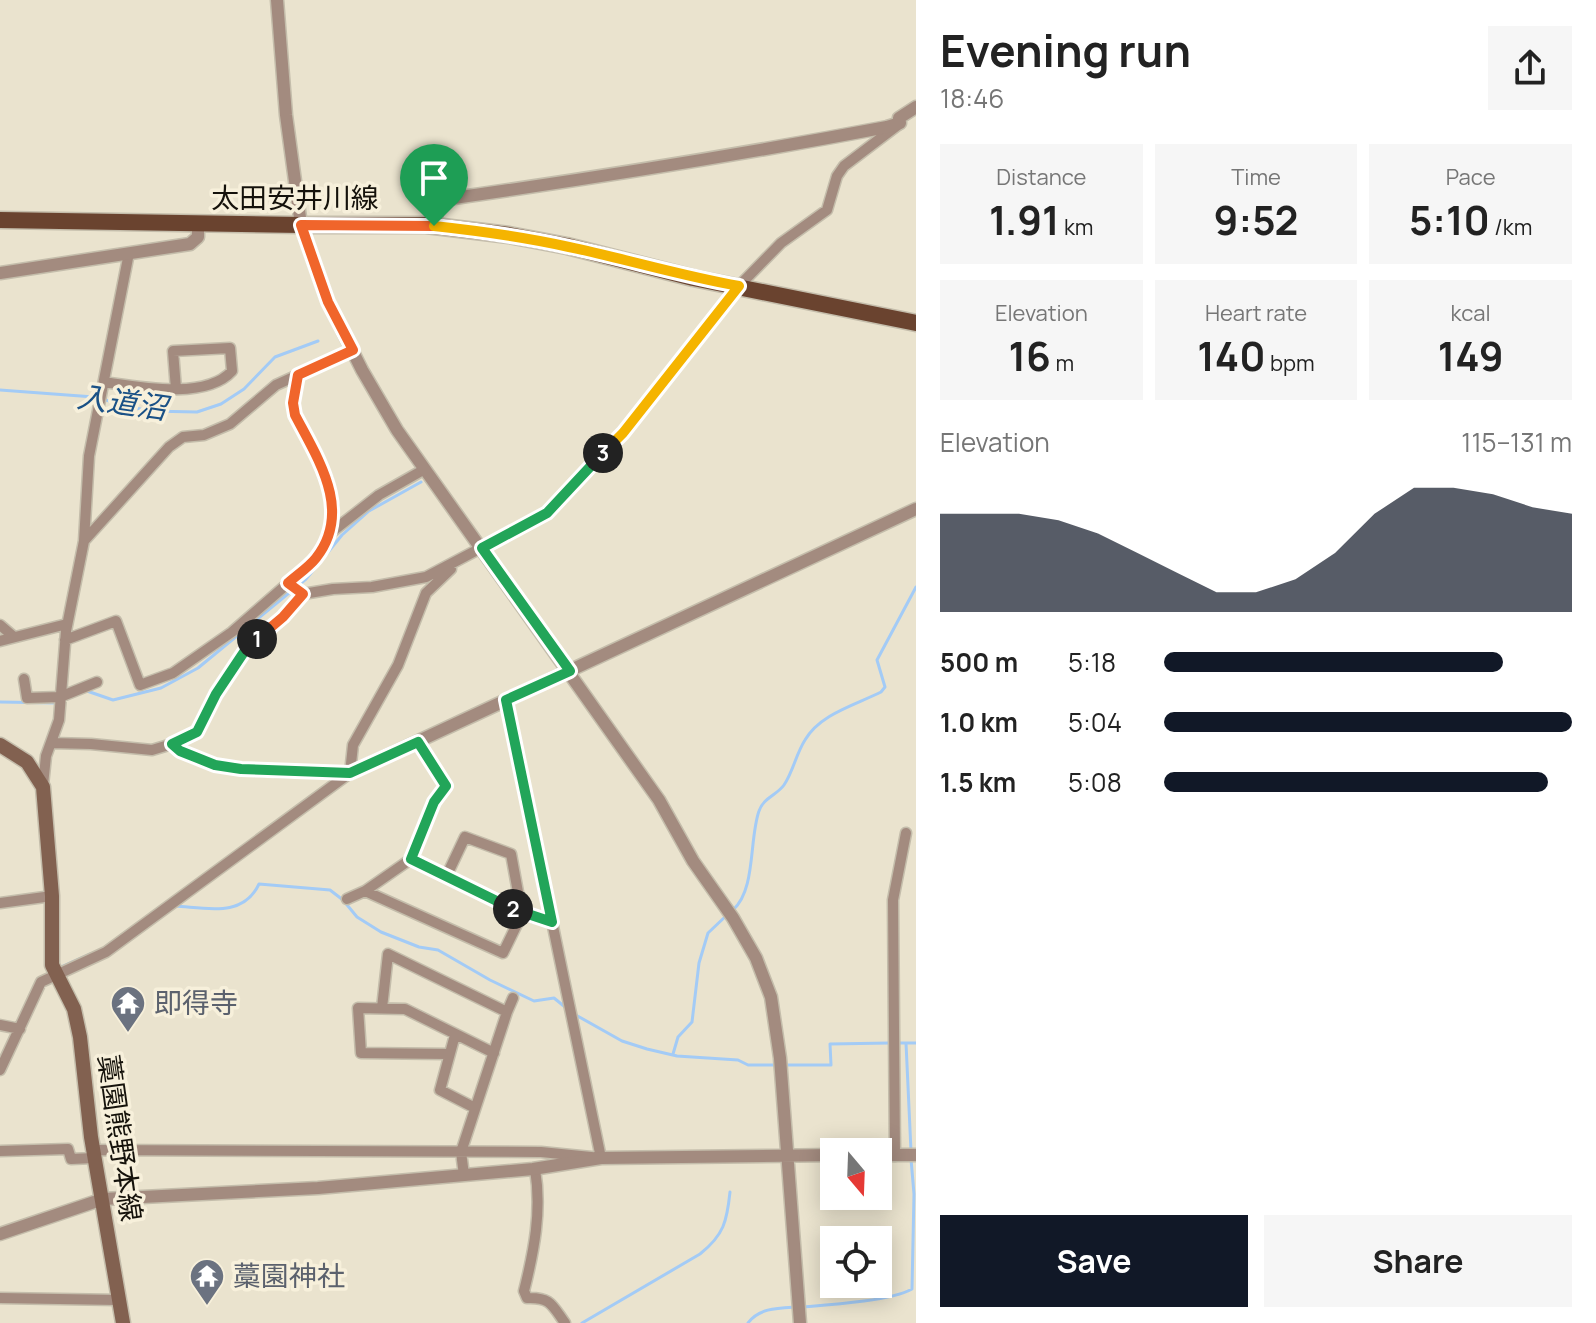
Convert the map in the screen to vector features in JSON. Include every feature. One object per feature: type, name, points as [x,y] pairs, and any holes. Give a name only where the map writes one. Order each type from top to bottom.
[{"type":"main road","name":"太田安井川線","points":[[0,220],[434,226],[567,246],[693,278],[916,323]]},
{"type":"main road","points":[[0,745],[27,762],[43,787]]},
{"type":"main road","name":"藁園熊野本線","points":[[43,787],[55,972],[74,1009],[94,1154],[123,1323]]},
{"type":"street","points":[[277,0],[286,115],[301,225],[328,302],[390,420],[659,800],[693,861],[733,918],[756,958],[771,997],[780,1065],[799,1312]]},
{"type":"street","points":[[900,123],[899,118],[916,107]]},
{"type":"street","points":[[434,226],[440,200],[657,168],[900,123]]},
{"type":"street","points":[[65,640],[116,621],[140,685],[173,673],[295,588],[398,583],[426,577],[547,513],[623,433],[739,286],[781,243],[827,210],[837,176],[844,166],[900,123]]},
{"type":"street","points":[[0,273],[190,244],[198,237],[198,224]]},
{"type":"street","points":[[43,787],[44,765],[59,720],[67,624],[84,541],[89,456],[129,253]]},
{"type":"street","points":[[104,382],[168,391],[223,382],[232,371],[230,348],[173,351],[176,389]]},
{"type":"street","points":[[84,541],[169,447],[183,437],[204,435],[230,424],[261,395],[353,350]]},
{"type":"street","points":[[51,743],[152,750],[197,732],[216,694],[246,649],[283,617],[295,588],[329,534],[333,506],[327,478],[295,415],[293,403],[298,375]]},
{"type":"street","points":[[329,534],[379,495],[425,469]]},
{"type":"street","points":[[0,1068],[12,1028],[41,982],[55,972],[106,952],[350,773],[916,509]]},
{"type":"street","points":[[350,773],[353,745],[398,665],[426,593],[458,562]]},
{"type":"street","points":[[0,641],[67,624]]},
{"type":"street","points":[[0,625],[14,637]]},
{"type":"street","points":[[24,679],[27,698],[60,703],[97,682]]},
{"type":"street","points":[[506,700],[601,1158]]},
{"type":"street","points":[[347,899],[365,891],[411,859],[434,802],[446,786],[418,742]]},
{"type":"street","points":[[172,744],[180,751],[215,765],[241,769],[350,773]]},
{"type":"street","points":[[905,1155],[894,1043],[893,900],[906,833]]},
{"type":"street","points":[[365,891],[503,953],[522,914],[511,854],[465,837],[446,877]]},
{"type":"street","points":[[411,859],[522,914],[552,922]]},
{"type":"street","points":[[0,903],[52,896]]},
{"type":"street","points":[[382,1008],[388,954],[507,1012]]},
{"type":"street","points":[[464,1175],[461,1152],[513,998]]},
{"type":"street","points":[[448,1054],[361,1053],[358,1008],[405,1009],[494,1053]]},
{"type":"street","points":[[455,1035],[440,1090],[475,1108]]},
{"type":"street","points":[[0,1151],[68,1149],[71,1159],[94,1154],[541,1152],[601,1158],[820,1155]]},
{"type":"street","points":[[0,1234],[103,1199],[318,1188],[535,1169],[601,1158]]},
{"type":"street","points":[[535,1169],[539,1191],[534,1257],[524,1291],[527,1298],[543,1297],[551,1302],[565,1323]]},
{"type":"street","points":[[0,1298],[118,1300]]},
{"type":"waterway","name":"入道沼","points":[[0,390],[94,397],[148,411],[197,412],[221,404],[244,389],[275,357],[318,341]]},
{"type":"waterway","points":[[87,691],[113,700],[161,688],[198,668],[306,579],[342,535],[369,511],[421,482]]},
{"type":"waterway","points":[[733,910],[749,877],[761,807],[784,785],[802,745],[820,723],[881,692],[885,687],[877,660],[916,587]]},
{"type":"waterway","points":[[0,702],[58,703]]},
{"type":"waterway","points":[[175,906],[211,909],[234,906],[252,895],[259,884],[330,890],[357,917],[381,932],[419,947],[438,950],[534,1001],[554,998],[565,1007]]},
{"type":"waterway","points":[[673,1054],[678,1037],[692,1022],[699,963],[708,933],[727,915]]},
{"type":"waterway","points":[[61,967],[90,954]]},
{"type":"waterway","points":[[574,1014],[622,1041],[647,1049],[677,1056],[738,1060],[748,1065],[776,1065]]},
{"type":"waterway","points":[[784,1065],[831,1065],[830,1044],[890,1043]]},
{"type":"waterway","points":[[897,1043],[916,1043]]},
{"type":"waterway","points":[[906,1043],[911,1151]]},
{"type":"waterway","points":[[803,1307],[875,1299],[912,1289],[914,1194],[911,1159]]},
{"type":"waterway","points":[[582,1323],[708,1247],[723,1227],[730,1192]]},
{"type":"waterway","points":[[748,1323],[763,1312],[796,1307]]},
{"type":"place","name":"即得寺","points":[[128,1034]]},
{"type":"place","name":"藁園神社","points":[[207,1307]]},
{"type":"route","points":[[301,225],[434,226],[567,246],[693,278],[739,286],[623,433],[547,513],[482,548],[570,671],[506,700],[552,922],[522,914],[411,859],[434,802],[446,786],[418,742],[350,773],[241,769],[215,765],[180,751],[172,744],[197,732],[216,694],[246,649],[283,617],[303,594],[288,583],[316,559],[329,534],[333,506],[327,478],[295,415],[293,403],[298,375],[353,350],[328,302],[301,225]]}]
